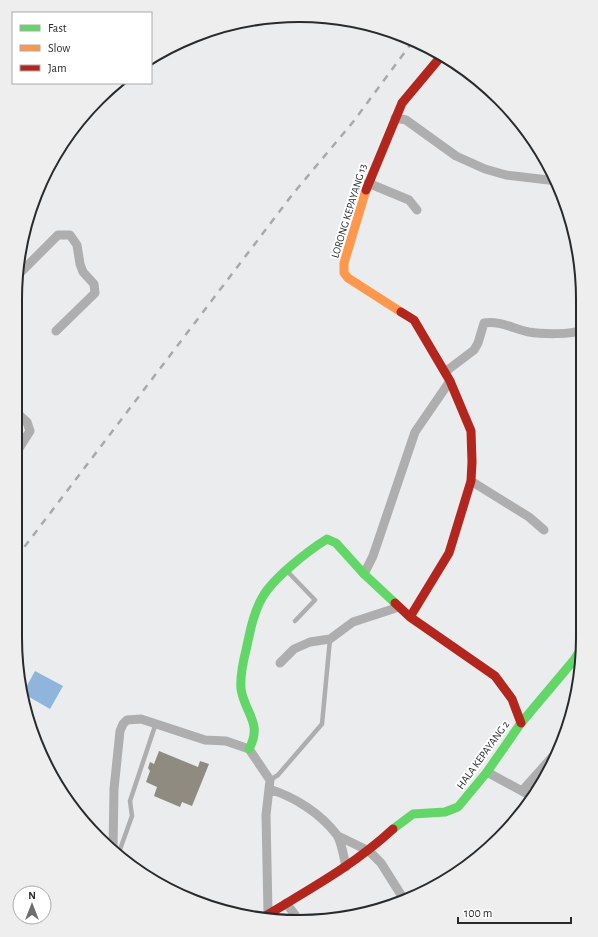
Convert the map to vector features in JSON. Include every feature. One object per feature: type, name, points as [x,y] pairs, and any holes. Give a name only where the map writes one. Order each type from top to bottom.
[{"type":"street","name":"LORONG KEPAYANG 13","points":[[410,617],[449,553],[471,481],[471,431],[450,381],[414,320],[348,278],[344,273],[344,263],[368,183],[395,118],[402,103],[439,59]]},
{"type":"street","points":[[395,118],[406,120],[456,156],[485,169],[506,175],[549,180]]},
{"type":"street","points":[[368,183],[409,200],[418,210]]},
{"type":"street","points":[[24,270],[58,236],[70,235],[77,245],[80,264],[83,272],[94,284],[95,293],[56,331]]},
{"type":"street","points":[[445,372],[474,350],[478,343],[484,323],[492,321],[530,332],[569,333],[576,331]]},
{"type":"street","points":[[364,574],[372,556],[415,432],[450,381]]},
{"type":"street","points":[[22,417],[27,422],[30,431],[22,444]]},
{"type":"street","points":[[471,481],[529,517],[544,530]]},
{"type":"street","points":[[249,749],[254,742],[256,725],[243,700],[241,686],[246,652],[258,608],[264,595],[287,572],[320,542],[327,540],[336,543],[364,574],[410,617],[495,676],[512,699],[521,723]]},
{"type":"street","points":[[280,663],[294,649],[310,642],[330,639],[353,622],[399,607]]},
{"type":"street","name":"HALA KEPAYANG 2","points":[[268,913],[346,867],[369,851],[400,822],[413,814],[445,812],[458,807],[487,772],[521,723],[575,664]]},
{"type":"street","points":[[112,842],[114,790],[120,730],[127,720],[141,719],[205,740],[226,741],[249,749],[270,780],[266,815],[265,913]]},
{"type":"street","points":[[522,791],[544,766]]},
{"type":"street","points":[[487,772],[528,794]]},
{"type":"street","points":[[269,789],[288,795],[310,809],[338,836],[369,851],[381,863],[401,895]]},
{"type":"street","points":[[338,836],[346,867]]},
{"type":"street","points":[[286,903],[295,915]]},
{"type":"lane","points":[[287,572],[314,597],[315,600],[295,621]]},
{"type":"lane","points":[[270,780],[278,775],[322,724],[330,639]]},
{"type":"lane","points":[[120,849],[132,816],[130,801],[156,724]]},
{"type":"water","points":[[35,671],[63,686],[50,709],[28,696],[26,687]]},
{"type":"building","points":[[159,751],[198,767],[200,761],[209,764],[192,806],[182,802],[180,807],[154,796],[157,787],[146,782],[150,771],[148,768],[150,762],[154,764]]},
{"type":"railway","points":[[22,550],[292,195],[353,122],[410,45]]},
{"type":"traffic: fast","points":[[249,749],[253,740],[254,725],[241,689],[243,664],[256,610],[267,590],[274,582],[301,557],[327,539],[336,543],[364,574],[395,603]]},
{"type":"traffic: fast","points":[[393,829],[413,814],[445,812],[458,807],[487,772],[521,723],[575,659]]},
{"type":"traffic: slow","points":[[366,190],[344,263],[344,273],[348,278],[401,312]]},
{"type":"traffic: jam","points":[[366,190],[402,103],[439,59]]},
{"type":"traffic: jam","points":[[401,312],[414,320],[450,381],[471,431],[472,462],[471,481],[449,553],[410,617]]},
{"type":"traffic: jam","points":[[395,603],[410,617],[495,676],[512,699],[521,723]]},
{"type":"traffic: jam","points":[[270,913],[346,866],[362,855],[393,829]]}]
